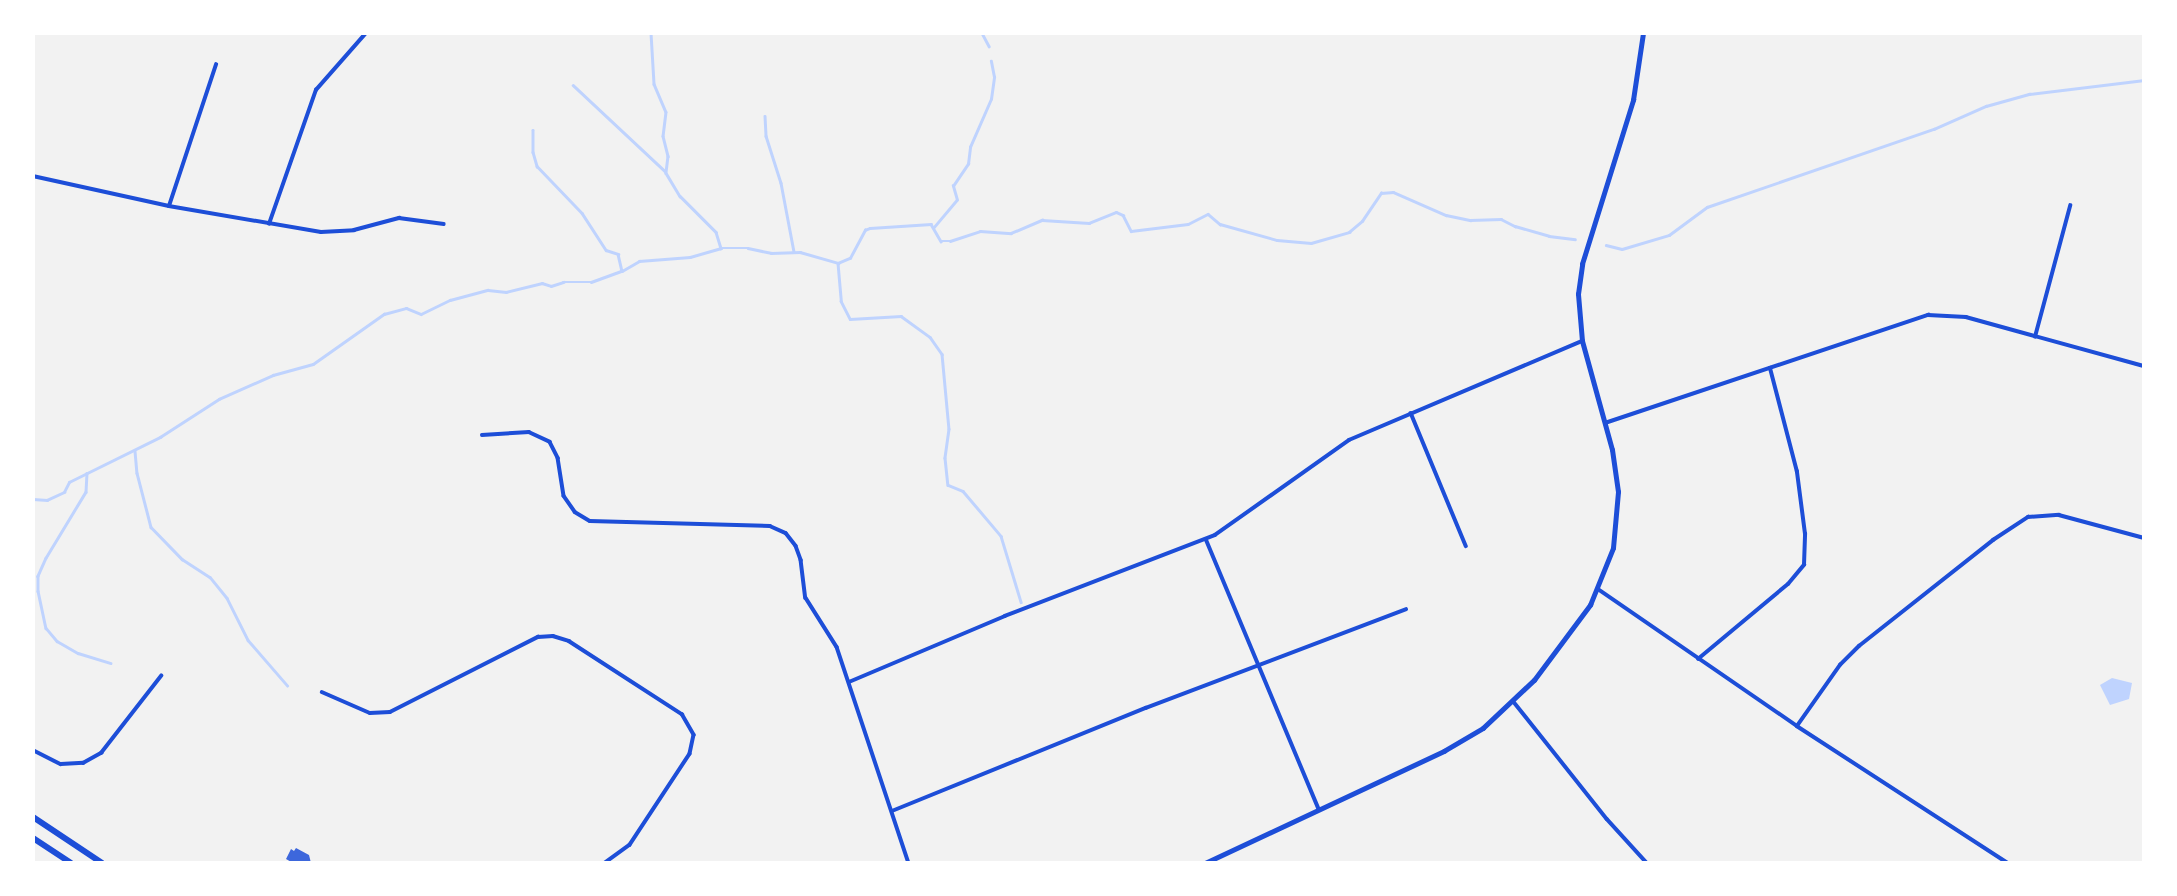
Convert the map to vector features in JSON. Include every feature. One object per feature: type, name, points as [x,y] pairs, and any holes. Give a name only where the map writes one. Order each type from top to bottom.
[{"type":"main road","points":[[33,817],[102,863]]},
{"type":"main road","points":[[33,838],[71,863]]},
{"type":"street","points":[[269,224],[316,90],[366,33]]},
{"type":"street","points":[[1205,863],[1444,751],[1494,720],[1514,702],[1560,647],[1598,589],[1613,548],[1619,511],[1617,479],[1605,423],[1582,341],[1578,304],[1582,264],[1633,100],[1643,33]]},
{"type":"street","points":[[169,206],[216,65]]},
{"type":"street","points":[[33,176],[169,206],[269,224],[337,232],[399,218],[444,224]]},
{"type":"street","points":[[2035,337],[2070,206]]},
{"type":"street","points":[[1605,423],[1928,314],[1959,315],[2144,366]]},
{"type":"street","points":[[849,682],[1005,616],[1206,539],[1229,527],[1337,446],[1582,341]]},
{"type":"street","points":[[1698,659],[1788,584],[1804,565],[1805,534],[1797,472],[1770,368]]},
{"type":"street","points":[[1411,413],[1466,546]]},
{"type":"street","points":[[482,435],[529,432],[550,442],[558,458],[564,496],[575,512],[590,521],[770,526],[786,533],[796,546],[801,560],[806,598],[837,647],[909,863]]},
{"type":"street","points":[[1797,726],[1840,665],[1859,646],[2028,517],[2059,515],[2144,538]]},
{"type":"street","points":[[1206,539],[1319,809]]},
{"type":"street","points":[[1598,589],[1797,726],[2008,863]]},
{"type":"street","points":[[892,811],[1406,609]]},
{"type":"street","points":[[322,692],[370,713],[390,712],[538,638],[553,636],[569,641],[682,714],[694,735],[690,754],[630,845],[606,863]]},
{"type":"street","points":[[33,750],[61,764],[83,763],[101,753],[162,676]]},
{"type":"street","points":[[1514,702],[1607,819],[1647,863]]},
{"type":"water","points":[[2112,678],[2132,683],[2129,699],[2110,705],[2100,685]]},
{"type":"building","points":[[296,848],[309,855],[311,863],[293,863],[286,859],[291,849],[294,851]]},
{"type":"waterway","points":[[651,33],[654,84],[666,112],[663,136],[668,156],[666,173],[680,196],[716,232],[721,248]]},
{"type":"waterway","points":[[982,33],[989,46]]},
{"type":"waterway","points":[[934,227],[957,200],[953,186],[968,164],[970,147],[991,99],[994,77],[991,61]]},
{"type":"waterway","points":[[1606,245],[1622,249],[1669,235],[1707,207],[1934,129],[1986,106],[2029,94],[2144,80]]},
{"type":"waterway","points":[[573,85],[665,171]]},
{"type":"waterway","points":[[765,116],[766,136],[781,183],[794,252]]},
{"type":"waterway","points":[[533,130],[533,152],[537,166],[582,213],[606,250],[618,254],[622,271]]},
{"type":"waterway","points":[[33,499],[47,500],[64,492],[69,482],[160,437],[219,399],[273,375],[313,364],[384,314],[406,308],[421,314],[450,300],[488,290],[506,292],[542,283],[551,286],[563,282],[591,282],[622,271],[639,261],[690,257],[721,248],[748,248],[771,253],[800,252],[838,263],[850,258],[865,230],[870,228],[931,224],[941,241],[950,241],[980,231],[1011,233],[1042,220],[1089,223],[1116,212],[1123,215],[1131,231],[1188,224],[1208,214],[1220,224],[1277,240],[1311,243],[1349,232],[1362,221],[1381,193],[1393,192],[1446,215],[1470,220],[1501,219],[1549,236],[1575,239]]},
{"type":"waterway","points":[[838,263],[841,301],[850,319],[901,316],[930,337],[942,354],[949,429],[945,458],[948,485],[963,491],[1001,536],[1021,602]]},
{"type":"waterway","points":[[135,451],[137,473],[151,527],[182,559],[210,577],[227,598],[248,640],[287,685]]},
{"type":"waterway","points":[[87,473],[86,492],[46,558],[38,576],[38,591],[46,628],[57,641],[78,653],[111,663]]}]
